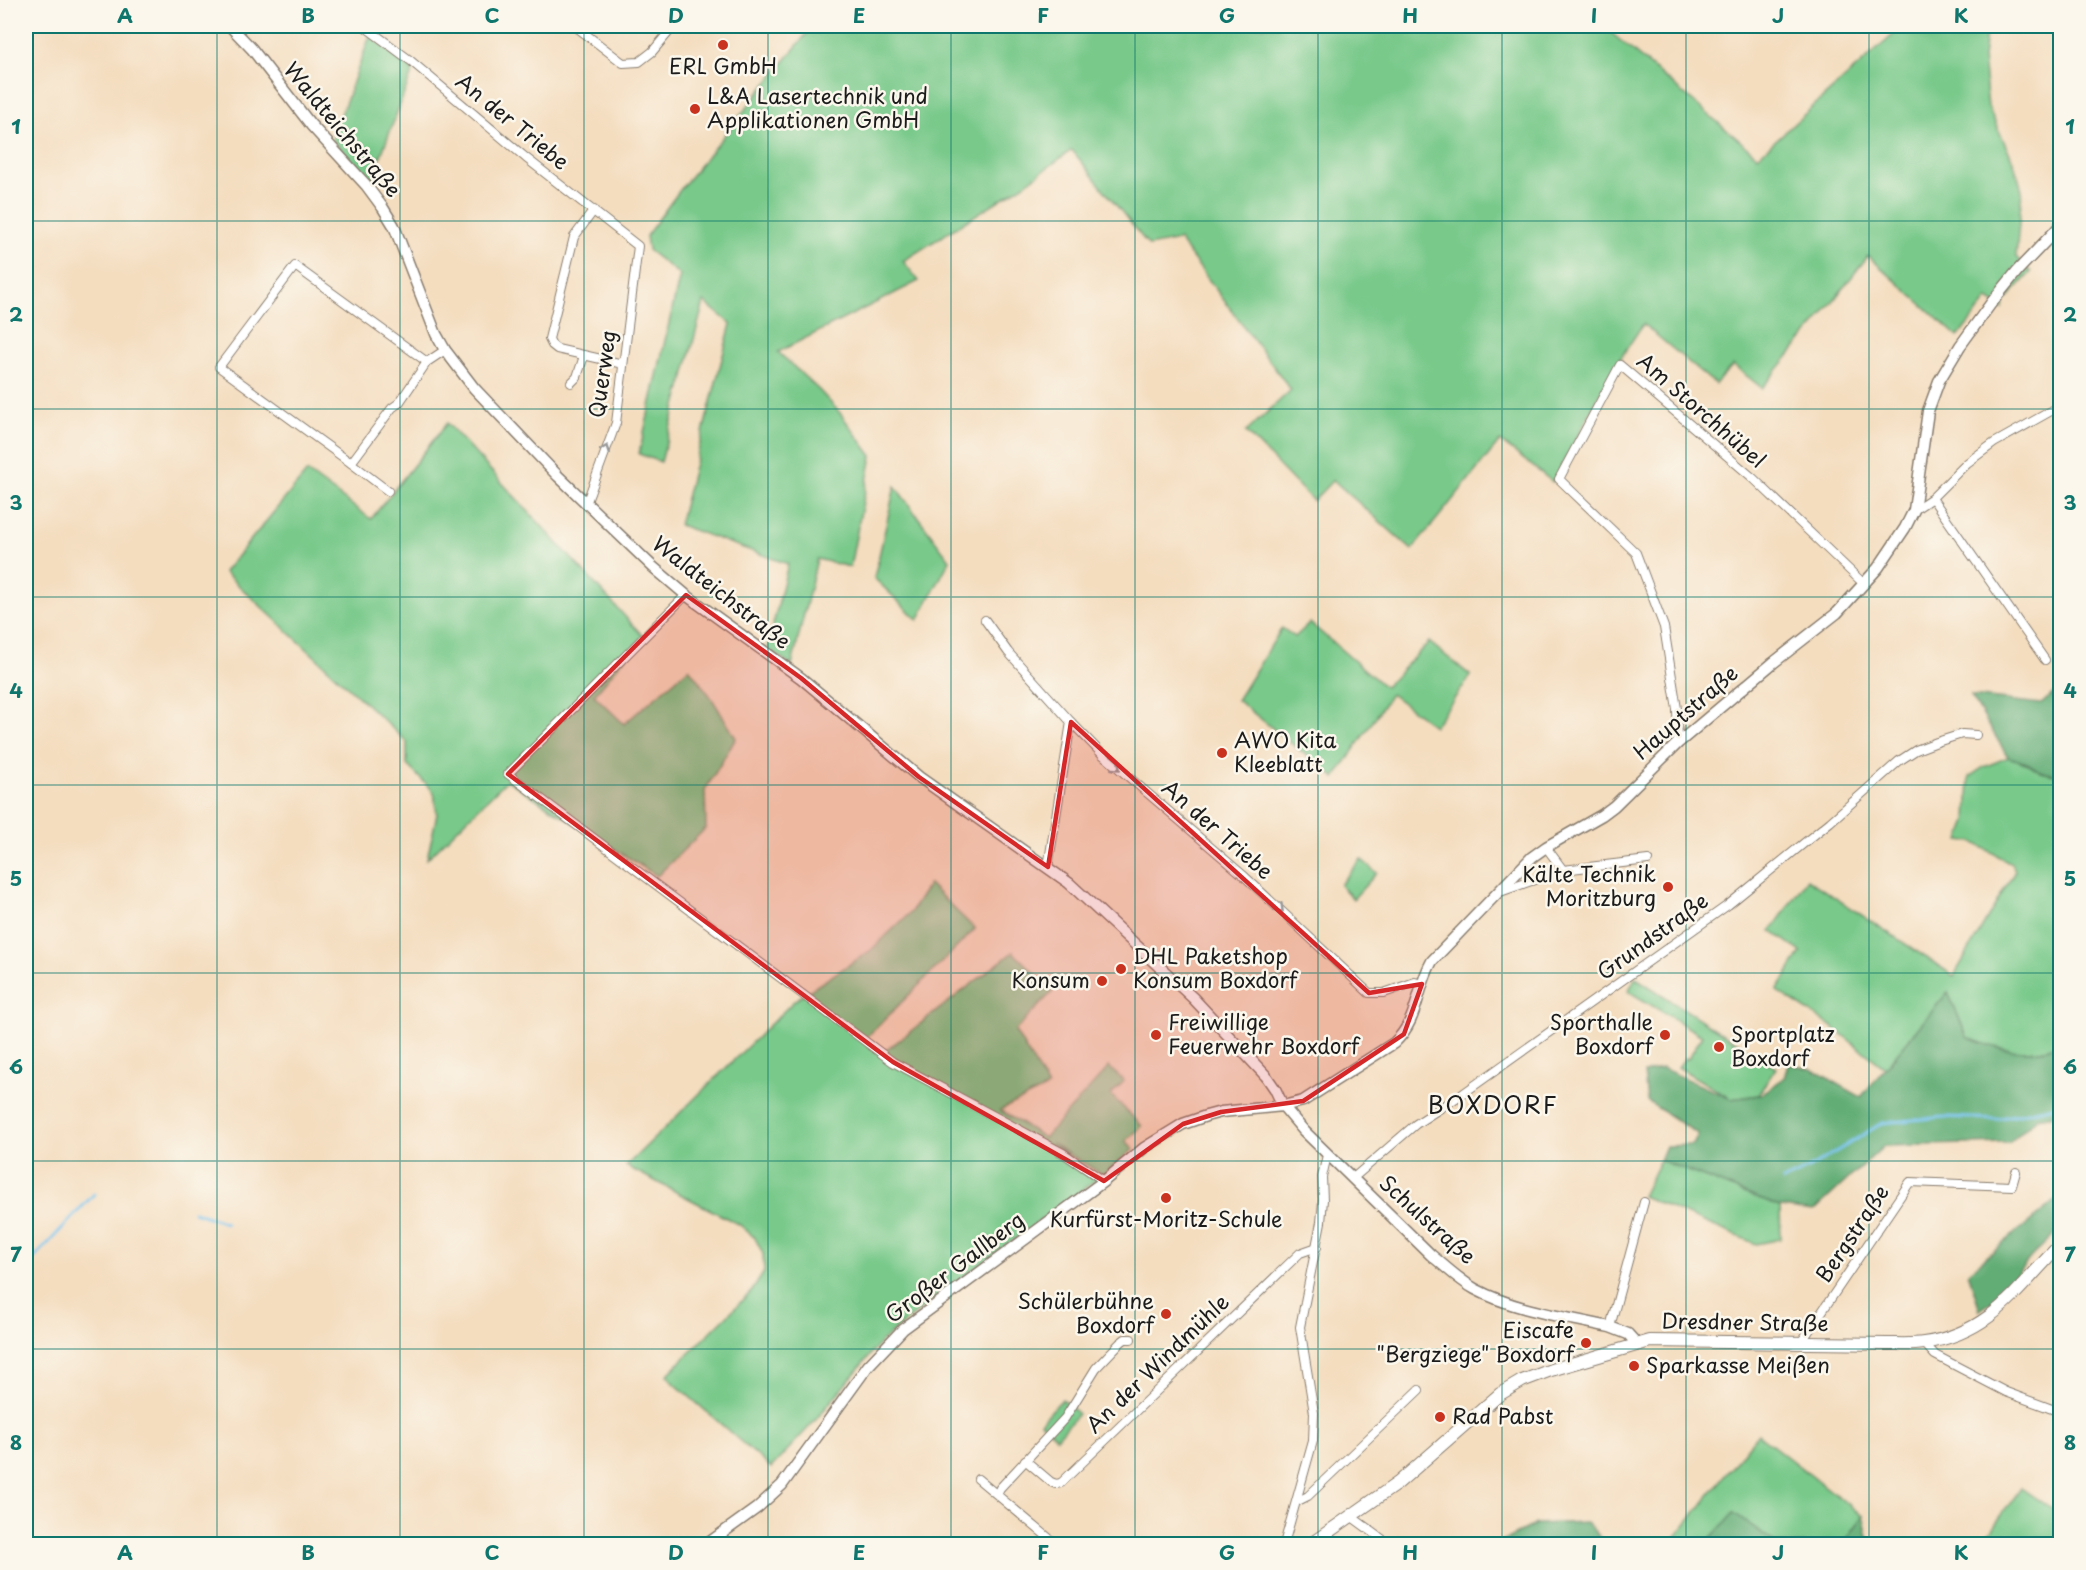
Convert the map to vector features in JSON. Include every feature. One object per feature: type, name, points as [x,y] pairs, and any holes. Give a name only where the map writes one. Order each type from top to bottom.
[{"type":"main road","name":"Dresdner Straße","points":[[1311,1545],[1352,1517],[1427,1459],[1488,1404],[1511,1387],[1551,1370],[1637,1344],[1677,1340],[1800,1344],[1924,1343],[1956,1335],[1996,1313],[2061,1245]]},
{"type":"street","name":"Waldteichstraße","points":[[230,26],[383,208],[394,226],[436,334],[445,350],[474,388],[586,504],[686,596],[801,678],[919,777],[1068,883],[1193,998],[1266,1076],[1284,1106]]},
{"type":"street","name":"An der Triebe","points":[[364,26],[411,61],[526,158],[638,246]]},
{"type":"street","points":[[575,26],[623,63],[639,62],[652,52],[674,26]]},
{"type":"street","points":[[594,210],[574,237],[549,339],[557,349],[623,364]]},
{"type":"street","name":"Hauptstraße","points":[[1284,1106],[1303,1101],[1394,1043],[1404,1034],[1432,961],[1532,857],[1546,846],[1602,815],[1678,743],[1773,663],[1837,613],[1864,584],[1891,551],[1914,510],[1928,411],[1939,381],[1960,346],[2018,270],[2061,226]]},
{"type":"street","name":"Querweg","points":[[586,504],[616,423],[638,246]]},
{"type":"street","points":[[388,491],[219,367],[295,266],[427,362]]},
{"type":"street","points":[[351,463],[392,408],[399,403],[427,362],[445,350]]},
{"type":"street","points":[[571,383],[577,377],[584,356]]},
{"type":"street","name":"Am Storchhübel","points":[[1678,743],[1677,709],[1664,627],[1636,553],[1558,479],[1620,365],[1753,478],[1864,584]]},
{"type":"street","points":[[1914,510],[1932,498],[1967,463],[1985,450],[2061,406]]},
{"type":"street","points":[[1932,498],[2045,660]]},
{"type":"street","points":[[686,596],[508,774],[893,1062],[1063,1153],[1104,1180]]},
{"type":"street","name":"An der Triebe","points":[[985,620],[1008,652],[1103,755],[1243,875],[1369,993],[1384,993],[1414,982],[1422,984]]},
{"type":"street","points":[[1048,867],[1073,724]]},
{"type":"street","name":"Grundstraße","points":[[1352,1179],[1416,1124],[1457,1098],[1728,905],[1830,822],[1899,761],[1916,750],[1937,742],[1962,734],[1976,735]]},
{"type":"street","points":[[1546,846],[1563,870]]},
{"type":"street","points":[[1496,893],[1563,870],[1648,861]]},
{"type":"street","name":"Großer Gallberg","points":[[707,1545],[757,1508],[782,1485],[868,1366],[903,1329],[1144,1148],[1183,1124],[1221,1112],[1284,1106]]},
{"type":"street","name":"Schulstraße","points":[[1284,1106],[1327,1155],[1431,1255],[1474,1288],[1499,1300],[1520,1306],[1611,1327],[1628,1334],[1637,1344]]},
{"type":"street","points":[[1284,1545],[1313,1441],[1314,1413],[1300,1327],[1317,1247],[1323,1200],[1322,1178],[1327,1155]]},
{"type":"street","name":"Bergstraße","points":[[1800,1344],[1910,1182],[2012,1186],[2016,1172]]},
{"type":"street","points":[[1611,1327],[1644,1202]]},
{"type":"street","name":"An der Windmühle","points":[[1025,1460],[1051,1482],[1061,1483],[1299,1253],[1317,1247]]},
{"type":"street","points":[[997,1494],[999,1488],[1065,1418],[1096,1368],[1120,1343],[1125,1339],[1131,1339]]},
{"type":"street","points":[[1924,1343],[1935,1355],[2006,1392],[2061,1412]]},
{"type":"street","points":[[1298,1501],[1308,1496],[1419,1390]]},
{"type":"street","points":[[978,1479],[1056,1545]]},
{"type":"street","points":[[1352,1517],[1389,1545]]},
{"type":"highlighted area","points":[[686,595],[801,678],[919,777],[1048,867],[1071,722],[1369,993],[1422,984],[1404,1034],[1303,1101],[1221,1112],[1183,1124],[1104,1181],[893,1062],[508,774]]},
{"type":"green space","points":[[813,26],[1603,26],[1758,156],[1903,26],[1987,26],[1983,57],[1988,107],[2014,163],[2022,190],[2016,257],[2031,272],[2004,302],[2003,309],[1988,299],[1958,337],[1868,256],[1762,388],[1733,365],[1715,384],[1643,324],[1616,365],[1553,482],[1500,441],[1412,550],[1333,480],[1313,501],[1246,432],[1291,390],[1179,240],[1149,246],[1072,150],[1025,184],[903,261],[919,281],[778,352],[840,413],[872,456],[850,567],[817,559],[792,665],[767,649],[788,564],[679,525],[731,324],[704,302],[661,462],[639,454],[680,275],[648,250],[646,236],[683,186]]},
{"type":"green space","points":[[370,36],[413,70],[371,182],[332,139]]},
{"type":"green space","points":[[447,423],[643,636],[594,695],[624,724],[689,668],[711,697],[736,738],[705,790],[706,828],[657,876],[507,780],[427,859],[437,814],[434,792],[407,765],[407,742],[224,572],[307,472],[371,519]]},
{"type":"green space","points":[[895,486],[950,560],[918,620],[874,578]]},
{"type":"green space","points":[[1310,623],[1385,687],[1429,642],[1471,676],[1434,726],[1391,694],[1335,778],[1237,700],[1282,628],[1295,637]]},
{"type":"green space","points":[[2060,688],[2060,776],[2041,772],[2029,764],[2008,757],[1971,696],[2041,704]]},
{"type":"green space","points":[[2008,757],[2029,764],[2041,772],[2060,776],[2060,1043],[2044,1049],[2024,1051],[2002,1050],[1980,1044],[1967,1037],[1948,992],[1885,1068],[1831,1026],[1777,991],[1801,952],[1771,931],[1807,879],[1954,976],[2015,871],[2011,863],[1973,842],[1960,840],[1967,821],[1969,777],[1984,767]]},
{"type":"green space","points":[[1361,859],[1377,873],[1353,899],[1340,885]]},
{"type":"green space","points":[[929,884],[975,929],[866,1038],[885,1051],[1013,952],[1053,991],[1015,1031],[1048,1087],[1000,1110],[1044,1138],[1109,1067],[1124,1081],[1111,1095],[1142,1126],[1126,1141],[1134,1149],[1103,1175],[1051,1143],[1097,1179],[931,1301],[881,1342],[813,1423],[771,1468],[667,1375],[752,1291],[764,1272],[763,1254],[755,1238],[740,1225],[626,1166],[795,1000],[870,951],[911,912]]},
{"type":"green space","name":"Sportplatz Boxdorf","points":[[1636,978],[1776,1068],[1758,1095],[1731,1099],[1678,1067],[1685,1058],[1688,1059],[1702,1036],[1628,991]]},
{"type":"green space","points":[[1948,992],[1967,1037],[1988,1045],[2027,1051],[2050,1048],[2060,1043],[2060,1114],[2037,1118],[2009,1143],[1884,1146],[1814,1211],[1780,1207],[1660,1160],[1666,1146],[1693,1145],[1698,1134],[1647,1101],[1644,1073],[1662,1068],[1731,1099],[1760,1095],[1784,1078],[1788,1064],[1812,1069],[1861,1097]]},
{"type":"green space","points":[[1660,1160],[1780,1207],[1781,1239],[1756,1244],[1642,1196]]},
{"type":"green space","points":[[2060,1197],[2060,1229],[2031,1257],[1997,1298],[1980,1310],[1968,1272]]},
{"type":"green space","points":[[1062,1399],[1078,1414],[1057,1438],[1041,1422]]},
{"type":"green space","points":[[1758,1434],[1863,1516],[1843,1544],[1777,1544],[1734,1513],[1705,1544],[1670,1544]]},
{"type":"green space","points":[[2021,1488],[2060,1515],[2060,1544],[1981,1544]]},
{"type":"green space","points":[[1734,1513],[1777,1544],[1705,1544]]},
{"type":"green space","points":[[1863,1516],[1870,1544],[1843,1544]]},
{"type":"green space","points":[[1586,1522],[1607,1544],[1497,1544],[1536,1524]]},
{"type":"waterway","points":[[1783,1181],[1808,1169],[1882,1123],[1944,1117],[1997,1119],[2058,1105]]},
{"type":"waterway","points":[[26,1267],[94,1194]]},
{"type":"waterway","points":[[194,1212],[226,1223]]},
{"type":"place","name":"ERL GmbH","points":[[723,45]]},
{"type":"place","name":"L&A Lasertechnik und Applikationen GmbH","points":[[695,109]]},
{"type":"place","name":"AWO Kita Kleeblatt","points":[[1222,753]]},
{"type":"place","name":"Kälte Technik Moritzburg","points":[[1668,887]]},
{"type":"place","name":"DHL Paketshop Konsum Boxdorf","points":[[1121,969]]},
{"type":"place","name":"Konsum","points":[[1102,981]]},
{"type":"place","name":"Freiwillige Feuerwehr Boxdorf","points":[[1156,1035]]},
{"type":"place","name":"Sporthalle Boxdorf","points":[[1665,1035]]},
{"type":"place","name":"Sportplatz Boxdorf","points":[[1719,1047]]},
{"type":"place","name":"Kurfürst-Moritz-Schule","points":[[1166,1198]]},
{"type":"place","name":"Schülerbühne Boxdorf","points":[[1166,1314]]},
{"type":"place","name":"Eiscafe \"Bergziege\" Boxdorf","points":[[1586,1343]]},
{"type":"place","name":"Sparkasse Meißen","points":[[1634,1366]]},
{"type":"place","name":"Rad Pabst","points":[[1440,1417]]},
{"type":"district","name":"BOXDORF","points":[[1493,1106]]}]
